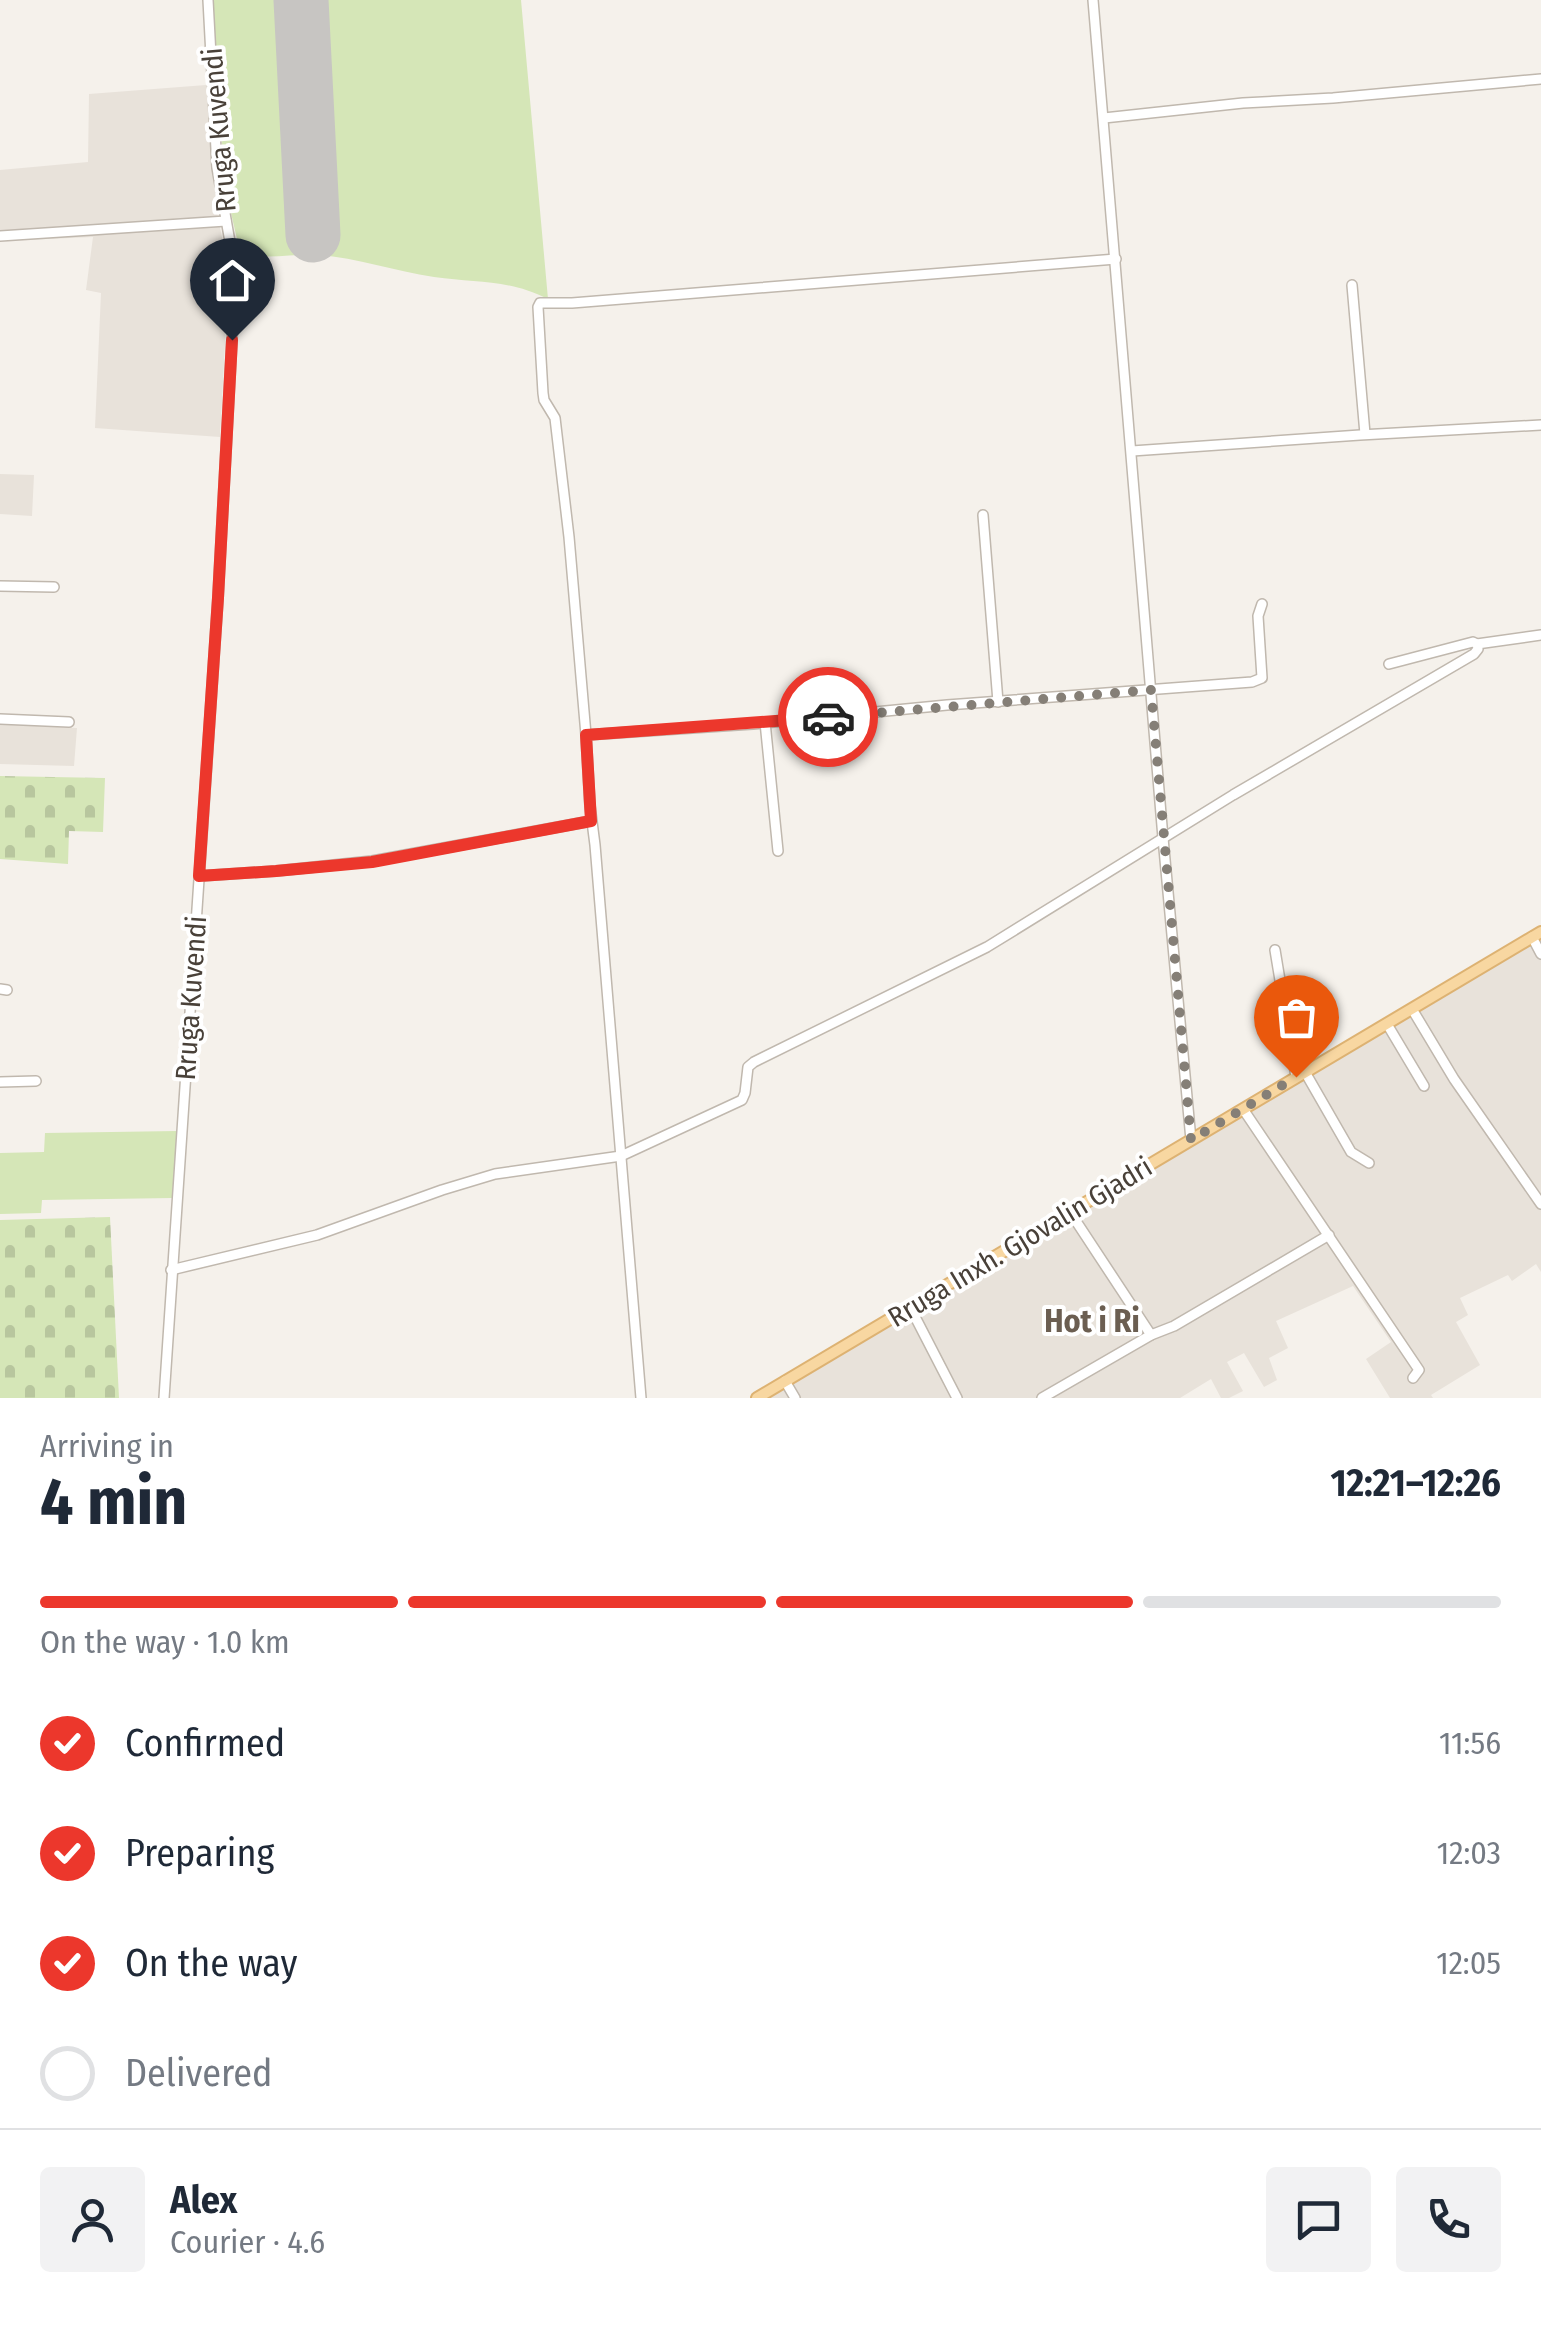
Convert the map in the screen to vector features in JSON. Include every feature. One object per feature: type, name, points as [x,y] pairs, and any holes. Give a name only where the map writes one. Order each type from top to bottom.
[{"type":"main road","name":"Rruga Inxh. Gjovalin Gjadri","points":[[757,1398],[1536,935]]},
{"type":"street","name":"Rruga Kuvendi","points":[[164,1398],[236,284],[218,168],[208,0]]},
{"type":"street","points":[[1094,0],[1191,1140]]},
{"type":"street","points":[[1104,118],[1541,79]]},
{"type":"street","points":[[0,236],[226,221]]},
{"type":"street","points":[[641,1398],[569,536],[555,418],[543,393],[538,307],[540,303],[1116,259]]},
{"type":"street","points":[[1352,286],[1365,434]]},
{"type":"street","points":[[1132,451],[1541,425]]},
{"type":"street","points":[[983,515],[998,702]]},
{"type":"street","points":[[0,586],[54,586]]},
{"type":"street","points":[[586,735],[1252,682],[1262,678],[1258,616],[1262,604]]},
{"type":"street","points":[[1389,664],[1473,642],[1541,635]]},
{"type":"street","points":[[171,1270],[317,1235],[494,1174],[621,1156],[742,1100],[748,1068],[754,1062],[987,947],[1474,654],[1477,644]]},
{"type":"street","points":[[0,718],[69,722]]},
{"type":"street","points":[[765,722],[778,851]]},
{"type":"street","points":[[199,876],[372,862],[591,821]]},
{"type":"street","points":[[1536,935],[1541,954]]},
{"type":"street","points":[[1275,950],[1300,1075],[1351,1152],[1369,1163]]},
{"type":"street","points":[[1412,1009],[1445,1065],[1541,1204]]},
{"type":"street","points":[[1386,1024],[1424,1086]]},
{"type":"street","points":[[0,1082],[36,1081]]},
{"type":"street","points":[[1243,1109],[1419,1370],[1413,1378]]},
{"type":"street","points":[[1070,1212],[1151,1335]]},
{"type":"street","points":[[1042,1398],[1329,1235]]},
{"type":"street","points":[[910,1307],[957,1398]]},
{"type":"street","points":[[786,1381],[795,1398]]},
{"type":"shaded area","points":[[206,85],[217,213],[229,271],[220,437],[95,428],[101,293],[86,290],[93,237],[0,241],[0,170],[88,162],[89,94]]},
{"type":"shaded area","points":[[0,474],[34,475],[32,516],[0,514]]},
{"type":"shaded area","points":[[0,724],[77,728],[74,766],[0,764]]},
{"type":"shaded area","points":[[1541,934],[1541,1272],[1536,1264],[1512,1281],[1508,1275],[1460,1298],[1468,1315],[1456,1322],[1480,1365],[1431,1395],[1433,1398],[1390,1398],[1366,1359],[1391,1342],[1353,1286],[1276,1321],[1288,1348],[1269,1358],[1277,1380],[1264,1387],[1244,1353],[1227,1362],[1243,1391],[1229,1398],[1221,1398],[1211,1379],[1180,1398],[765,1398]]},
{"type":"green space","points":[[211,0],[521,0],[548,299],[505,285],[434,277],[333,257],[240,252],[225,187]]},
{"type":"green space","points":[[0,776],[105,778],[103,832],[69,831],[68,864],[0,859]]},
{"type":"green space","points":[[177,1131],[172,1198],[42,1200],[41,1213],[0,1214],[0,1153],[44,1152],[45,1133]]},
{"type":"green space","points":[[110,1217],[119,1398],[0,1398],[0,1220]]},
{"type":"runway","points":[[301,0],[313,235]]},
{"type":"way so far","points":[[828,717],[1151,690],[1191,1140],[1296,1077]]},
{"type":"district","name":"Hot i Ri","points":[[1092,1321]]},
{"type":"route","points":[[232,340],[199,876],[372,862],[573,826],[591,821],[586,735],[828,717]]}]
